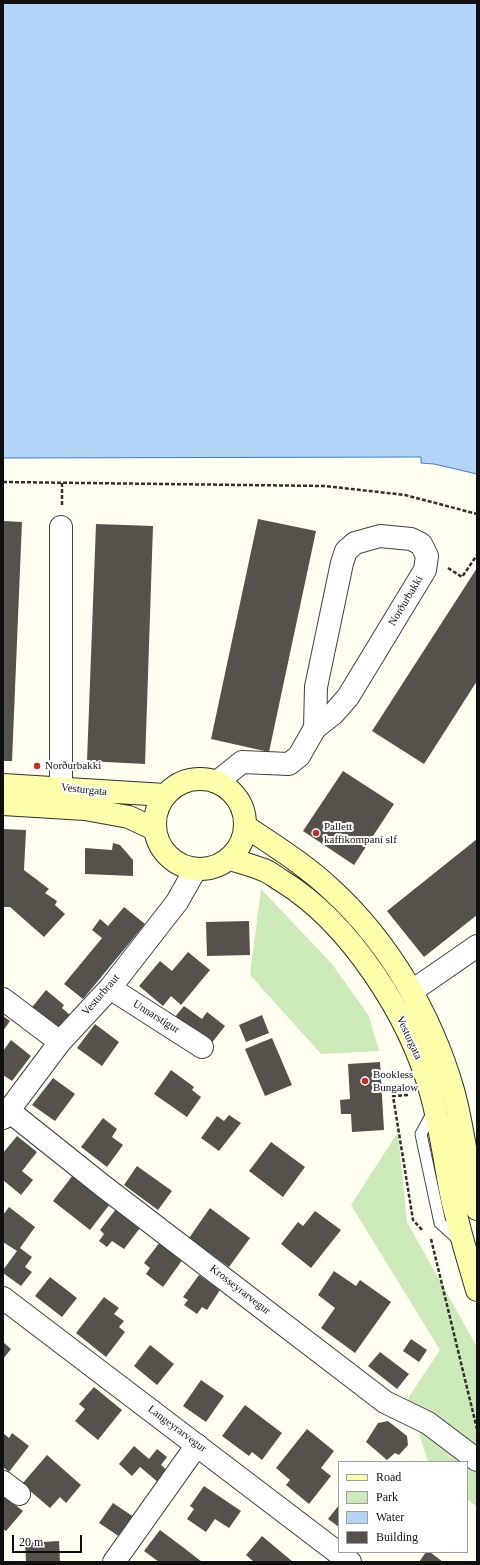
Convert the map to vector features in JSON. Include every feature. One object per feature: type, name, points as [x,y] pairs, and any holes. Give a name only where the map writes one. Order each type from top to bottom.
[{"type":"main road","points":[[189,780],[208,780],[217,782],[229,789],[238,800],[244,813],[245,826],[241,844],[229,859],[219,866],[207,870],[195,870],[180,866],[168,857],[158,844],[154,829],[156,811],[165,795],[174,786],[189,780]]},
{"type":"main road","name":"Vesturgata","points":[[3,785],[61,787],[129,794],[165,795]]},
{"type":"main road","name":"Vesturgata","points":[[3,804],[85,809],[129,817],[154,829]]},
{"type":"main road","name":"Vesturgata","points":[[245,826],[297,862],[332,890],[375,936],[412,991],[437,1043],[453,1091],[477,1209]]},
{"type":"main road","name":"Vesturgata","points":[[229,859],[262,869],[296,890],[317,907],[352,945],[372,971],[397,1012],[416,1052],[431,1092],[453,1202],[477,1290]]},
{"type":"street","points":[[61,527],[61,787]]},
{"type":"street","name":"Norðurbakki","points":[[217,782],[242,762],[289,764],[299,756],[315,728],[334,713],[348,697],[426,570],[427,556],[421,544],[410,539],[380,536],[355,543],[346,551],[316,687],[315,728]]},
{"type":"street","name":"Vesturbraut","points":[[6,1114],[60,1042],[110,988],[177,902],[195,870]]},
{"type":"street","points":[[412,991],[477,946]]},
{"type":"street","name":"Unnarstígur","points":[[110,988],[202,1046]]},
{"type":"street","points":[[3,999],[60,1042]]},
{"type":"street","name":"Krosseyrarvegur","points":[[6,1114],[103,1186],[385,1402],[428,1423],[477,1460]]},
{"type":"street","name":"Langeyrarvegur","points":[[3,1298],[338,1553]]},
{"type":"street","points":[[114,1562],[197,1445]]},
{"type":"street","name":"Langeyrarvegur","points":[[338,1553],[350,1562]]},
{"type":"path","points":[[3,482],[325,486],[365,489],[405,495],[477,514]]},
{"type":"path","points":[[427,556],[462,577],[477,555]]},
{"type":"green space","points":[[261,889],[332,964],[369,1016],[379,1051],[321,1054],[250,975]]},
{"type":"green space","points":[[398,1132],[407,1222],[477,1347],[477,1512],[476,1506],[468,1500],[468,1461],[428,1461],[408,1398],[440,1350],[351,1205]]},
{"type":"water","points":[[3,3],[477,3],[477,474],[434,464],[421,463],[421,457],[3,458]]},
{"type":"building","points":[[258,519],[316,531],[269,752],[211,739]]},
{"type":"building","points":[[3,521],[22,522],[12,761],[3,761]]},
{"type":"building","points":[[96,524],[153,526],[145,764],[87,761]]},
{"type":"building","points":[[477,568],[477,681],[424,764],[372,731]]},
{"type":"building","points":[[343,771],[394,804],[354,865],[303,831]]},
{"type":"building","points":[[3,829],[26,830],[24,870],[49,889],[45,893],[57,901],[55,905],[65,914],[44,937],[10,907],[3,907]]},
{"type":"building","points":[[477,839],[477,915],[424,957],[387,911]]},
{"type":"building","points":[[113,843],[120,845],[133,860],[133,876],[85,874],[85,848],[112,850]]},
{"type":"building","points":[[124,907],[145,924],[83,999],[64,984],[102,938],[92,930],[100,919],[108,926]]},
{"type":"building","points":[[249,921],[250,955],[207,956],[206,922]]},
{"type":"building","points":[[188,952],[210,970],[181,1005],[171,996],[163,1006],[139,986],[160,961],[172,971]]},
{"type":"building","points":[[46,990],[64,1005],[62,1008],[70,1015],[58,1029],[29,1011]]},
{"type":"building","points":[[184,1006],[202,1019],[207,1012],[225,1026],[210,1045],[174,1018]]},
{"type":"building","points":[[262,1015],[269,1033],[246,1042],[239,1025]]},
{"type":"building","points":[[3,1016],[10,1021],[3,1031]]},
{"type":"building","points":[[95,1024],[119,1042],[102,1066],[77,1048]]},
{"type":"building","points":[[272,1038],[292,1085],[265,1096],[245,1049]]},
{"type":"building","points":[[11,1040],[31,1056],[12,1081],[3,1075],[3,1051]]},
{"type":"building","name":"Bookless Bungalow","points":[[380,1062],[384,1130],[352,1132],[351,1114],[341,1114],[340,1100],[350,1099],[348,1064]]},
{"type":"building","points":[[171,1070],[194,1087],[192,1090],[201,1097],[187,1117],[154,1094]]},
{"type":"building","points":[[53,1078],[75,1094],[55,1121],[32,1105]]},
{"type":"building","points":[[229,1115],[241,1123],[219,1151],[201,1138],[217,1116],[224,1121]]},
{"type":"building","points":[[103,1118],[117,1129],[112,1137],[123,1145],[107,1167],[81,1147]]},
{"type":"building","points":[[17,1136],[37,1152],[22,1171],[33,1180],[21,1195],[3,1180],[3,1153]]},
{"type":"building","points":[[271,1142],[305,1167],[283,1197],[249,1171]]},
{"type":"building","points":[[137,1166],[172,1191],[158,1210],[124,1185]]},
{"type":"building","points":[[73,1175],[110,1204],[90,1230],[53,1201]]},
{"type":"building","points":[[9,1207],[35,1227],[20,1248],[32,1257],[25,1267],[32,1272],[21,1286],[3,1273],[3,1270],[17,1251],[3,1242],[3,1215]]},
{"type":"building","points":[[210,1208],[250,1238],[229,1267],[189,1238]]},
{"type":"building","points":[[116,1209],[140,1228],[124,1249],[112,1241],[107,1247],[99,1241],[104,1234],[100,1230]]},
{"type":"building","points":[[315,1211],[341,1230],[311,1268],[281,1244],[298,1222],[303,1226]]},
{"type":"building","points":[[160,1242],[183,1259],[163,1287],[146,1274],[150,1268],[144,1263]]},
{"type":"building","points":[[334,1271],[356,1286],[360,1280],[391,1302],[355,1353],[321,1328],[335,1308],[318,1295]]},
{"type":"building","points":[[199,1275],[220,1290],[207,1310],[202,1307],[197,1314],[184,1305],[188,1300],[183,1297]]},
{"type":"building","points":[[50,1277],[77,1298],[62,1317],[35,1296]]},
{"type":"building","points":[[104,1297],[119,1308],[114,1314],[124,1321],[119,1327],[125,1332],[106,1357],[76,1333]]},
{"type":"building","points":[[411,1339],[427,1350],[419,1362],[403,1351]]},
{"type":"building","points":[[3,1342],[11,1349],[3,1359]]},
{"type":"building","points":[[150,1345],[174,1364],[157,1385],[134,1366]]},
{"type":"building","points":[[380,1352],[409,1374],[397,1389],[368,1366]]},
{"type":"building","points":[[201,1380],[224,1396],[206,1422],[183,1406]]},
{"type":"building","points":[[94,1387],[122,1410],[98,1440],[75,1421],[85,1409],[79,1404]]},
{"type":"building","points":[[245,1405],[282,1433],[262,1460],[252,1452],[249,1456],[222,1436]]},
{"type":"building","points":[[388,1421],[407,1436],[408,1445],[399,1455],[395,1453],[387,1460],[366,1442],[378,1423]]},
{"type":"building","points":[[307,1429],[334,1451],[321,1468],[331,1476],[309,1504],[286,1485],[290,1480],[276,1468]]},
{"type":"building","points":[[3,1433],[9,1438],[12,1433],[29,1446],[9,1472],[3,1467]]},
{"type":"building","points":[[134,1446],[149,1459],[157,1449],[167,1457],[161,1465],[168,1471],[159,1483],[140,1467],[132,1476],[119,1464]]},
{"type":"building","points":[[47,1455],[81,1485],[66,1503],[60,1497],[50,1508],[22,1484]]},
{"type":"building","points":[[204,1486],[241,1511],[229,1528],[215,1519],[206,1532],[187,1519],[194,1509],[190,1506]]},
{"type":"building","points":[[3,1495],[23,1511],[6,1531],[3,1529]]},
{"type":"building","points":[[113,1503],[134,1517],[120,1537],[99,1523]]},
{"type":"building","points":[[338,1506],[338,1526],[328,1519]]},
{"type":"building","points":[[160,1530],[202,1562],[159,1562],[144,1551]]},
{"type":"building","points":[[262,1536],[293,1562],[254,1562],[246,1555]]},
{"type":"building","points":[[59,1541],[60,1562],[26,1562],[25,1543]]},
{"type":"building","points":[[425,1553],[431,1553],[443,1562],[419,1562]]},
{"type":"place","name":"Norðurbakki","points":[[37,766]]},
{"type":"place","name":"Pallett kaffikompaní slf","points":[[316,833]]},
{"type":"place","name":"Bookless Bungalow","points":[[365,1081]]}]
